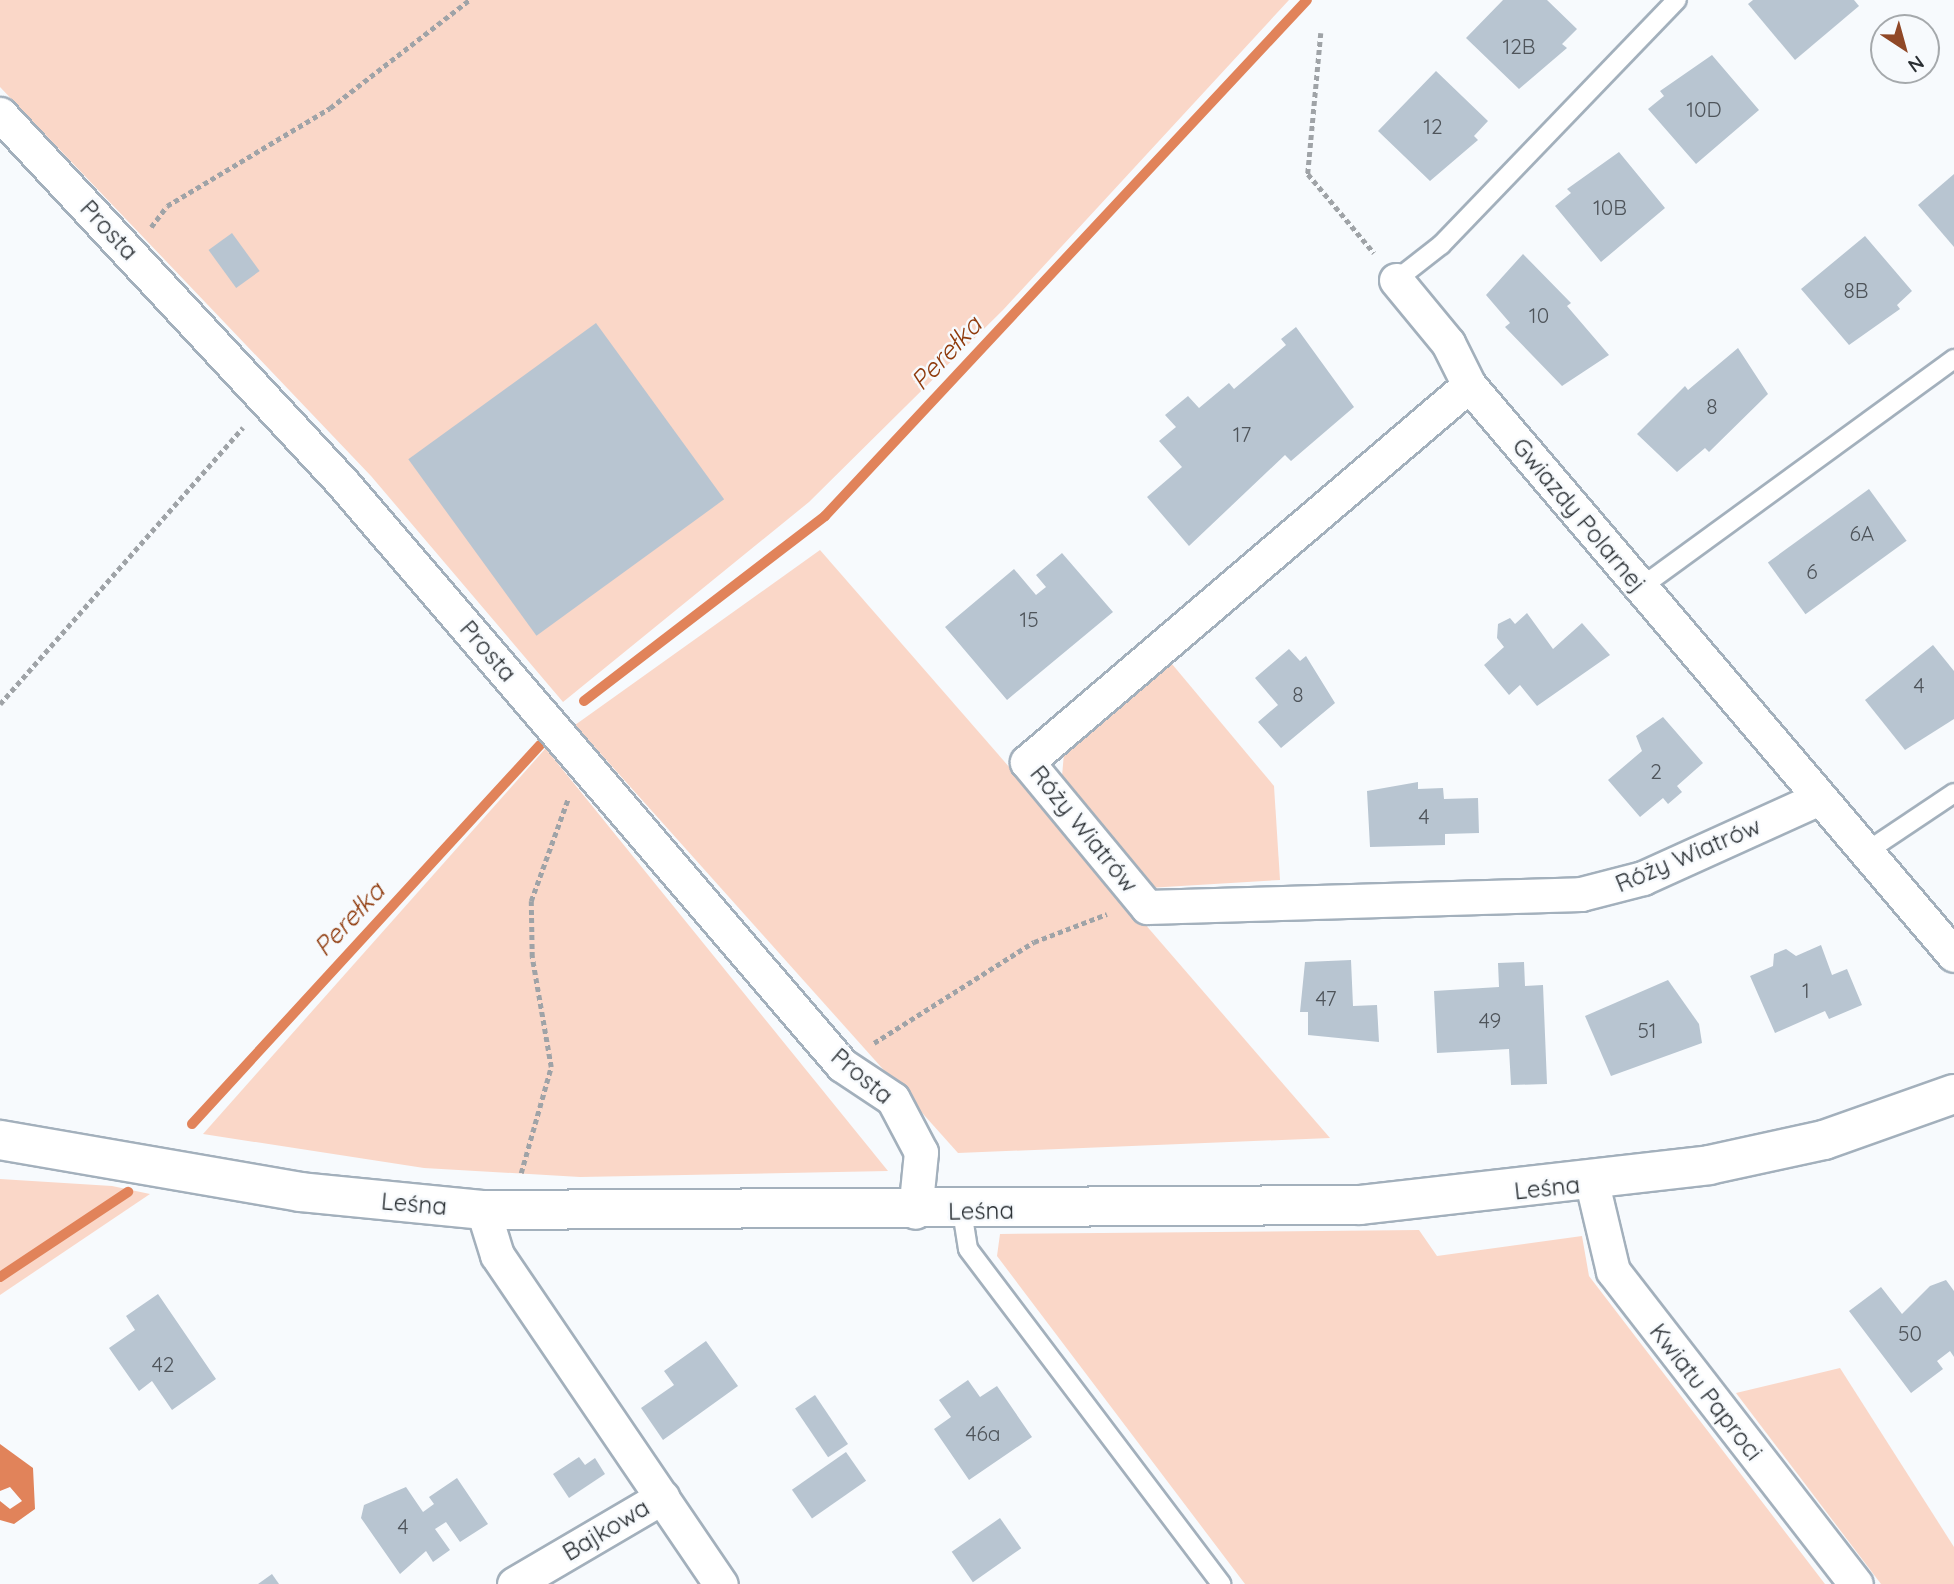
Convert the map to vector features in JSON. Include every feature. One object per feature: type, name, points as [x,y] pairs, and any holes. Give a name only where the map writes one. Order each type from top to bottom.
[{"type":"street","name":"Prosta","points":[[0,114],[267,400],[566,742],[842,1065],[893,1099],[918,1138],[915,1212]]},
{"type":"street","name":"Gwiazdy Polarnej","points":[[1396,280],[1448,343],[1469,385],[1954,955]]},
{"type":"street","name":"Róży Wiatrów","points":[[1469,385],[1027,762],[1147,906],[1581,894],[1643,878],[1819,798]]},
{"type":"street","name":"Leśna","points":[[0,1140],[300,1192],[483,1210],[915,1212],[1360,1205],[1592,1183],[1824,1140],[1954,1094]]},
{"type":"street","name":"Kwiatu Paproci","points":[[1592,1183],[1613,1272],[1856,1584]]},
{"type":"street","points":[[483,1210],[496,1255],[721,1584]]},
{"type":"street","name":"Bajkowa","points":[[514,1584],[662,1496]]},
{"type":"lane","points":[[1396,280],[1441,245],[1677,0]]},
{"type":"lane","points":[[1640,588],[1954,359]]},
{"type":"lane","points":[[1866,852],[1954,793]]},
{"type":"lane","points":[[962,1210],[968,1249],[1221,1584]]},
{"type":"path","points":[[132,254],[167,206],[330,108],[469,0]]},
{"type":"path","points":[[1321,33],[1308,174],[1396,280]]},
{"type":"path","points":[[0,704],[267,400]]},
{"type":"path","points":[[517,1179],[531,1153],[551,1067],[532,957],[531,901],[574,778],[563,757],[566,742]]},
{"type":"path","points":[[842,1065],[1034,942],[1084,918],[1147,906]]},
{"type":"shaded area","points":[[0,0],[1289,0],[1003,310],[809,502],[563,702],[371,476],[0,87]]},
{"type":"shaded area","points":[[820,550],[1330,1138],[958,1153],[575,725]]},
{"type":"shaded area","points":[[1172,664],[1274,786],[1280,880],[1148,888],[1061,788],[1064,753]]},
{"type":"shaded area","points":[[545,749],[888,1171],[580,1177],[424,1168],[203,1134]]},
{"type":"shaded area","points":[[0,1179],[112,1186],[150,1194],[0,1295]]},
{"type":"shaded area","points":[[1419,1230],[1437,1256],[1582,1236],[1589,1276],[1825,1584],[1245,1584],[997,1256],[1000,1234]]},
{"type":"shaded area","points":[[1840,1368],[1954,1547],[1954,1584],[1881,1584],[1736,1393]]},
{"type":"shaded area","points":[[0,1444],[33,1468],[35,1509],[14,1524],[0,1520],[0,1501],[10,1509],[22,1501],[10,1487],[0,1491]]},
{"type":"building","points":[[1503,0],[1547,0],[1577,29],[1562,44],[1567,48],[1519,89],[1466,38]]},
{"type":"building","points":[[1753,0],[1854,0],[1859,6],[1795,60],[1748,4]]},
{"type":"building","points":[[1712,55],[1759,110],[1696,164],[1648,109],[1664,96],[1660,91]]},
{"type":"building","points":[[1436,71],[1488,121],[1474,136],[1478,140],[1430,181],[1378,131]]},
{"type":"building","points":[[1619,152],[1665,208],[1601,262],[1555,206],[1571,193],[1567,189]]},
{"type":"building","points":[[1954,174],[1954,247],[1918,205]]},
{"type":"building","points":[[232,233],[260,271],[236,288],[209,250]]},
{"type":"building","points":[[1865,236],[1912,291],[1897,305],[1900,309],[1849,345],[1801,289]]},
{"type":"building","points":[[1523,254],[1571,303],[1567,306],[1609,355],[1562,386],[1505,327],[1510,323],[1486,295]]},
{"type":"building","points":[[596,323],[724,499],[536,636],[408,459]]},
{"type":"building","points":[[1296,327],[1354,407],[1291,461],[1285,455],[1189,546],[1147,497],[1182,467],[1159,441],[1176,427],[1165,415],[1188,396],[1199,408],[1229,383],[1234,389],[1286,345],[1281,339]]},
{"type":"building","points":[[1738,348],[1768,394],[1709,452],[1705,448],[1677,472],[1637,434],[1685,386],[1688,390]]},
{"type":"building","points":[[1869,489],[1907,541],[1805,614],[1768,562]]},
{"type":"building","points":[[1062,553],[1113,612],[1007,700],[945,627],[1014,569],[1036,595],[1046,587],[1036,575]]},
{"type":"building","points":[[1527,613],[1553,649],[1582,623],[1610,655],[1537,706],[1520,685],[1509,695],[1484,665],[1504,647],[1497,638],[1498,624],[1510,618],[1515,624]]},
{"type":"building","points":[[1933,645],[1954,671],[1954,719],[1905,750],[1865,700]]},
{"type":"building","points":[[1289,649],[1300,661],[1306,656],[1335,703],[1281,748],[1258,722],[1278,705],[1255,678]]},
{"type":"building","points":[[1663,717],[1703,763],[1677,786],[1682,792],[1668,804],[1663,798],[1640,817],[1608,780],[1642,751],[1636,736]]},
{"type":"building","points":[[1418,782],[1418,789],[1443,788],[1444,799],[1478,798],[1479,833],[1445,834],[1445,845],[1370,847],[1367,791]]},
{"type":"building","points":[[1821,945],[1832,975],[1847,969],[1862,1005],[1829,1019],[1825,1011],[1775,1033],[1750,976],[1773,966],[1774,954],[1786,949],[1796,956]]},
{"type":"building","points":[[1351,960],[1353,1006],[1377,1005],[1379,1042],[1308,1035],[1308,1012],[1300,1012],[1305,962]]},
{"type":"building","points":[[1524,962],[1525,986],[1543,985],[1547,1084],[1511,1085],[1509,1049],[1437,1053],[1434,991],[1499,987],[1498,963]]},
{"type":"building","points":[[1668,980],[1699,1024],[1702,1043],[1611,1076],[1585,1016]]},
{"type":"building","points":[[1946,1280],[1954,1291],[1954,1357],[1950,1351],[1937,1361],[1943,1369],[1911,1393],[1849,1311],[1881,1287],[1902,1314],[1930,1286]]},
{"type":"building","points":[[158,1294],[216,1379],[172,1410],[152,1381],[139,1391],[109,1348],[135,1330],[126,1316]]},
{"type":"building","points":[[706,1341],[738,1386],[663,1440],[641,1408],[674,1385],[664,1371]]},
{"type":"building","points":[[968,1380],[980,1397],[997,1386],[1032,1437],[969,1480],[934,1429],[951,1417],[939,1400]]},
{"type":"building","points":[[815,1395],[848,1444],[828,1457],[795,1408]]},
{"type":"building","points":[[846,1452],[866,1481],[812,1519],[792,1490]]},
{"type":"building","points":[[579,1457],[585,1465],[595,1458],[605,1474],[569,1498],[553,1474]]},
{"type":"building","points":[[457,1478],[488,1524],[460,1542],[446,1522],[435,1529],[450,1550],[433,1562],[426,1551],[400,1574],[361,1518],[364,1505],[406,1487],[423,1512],[434,1504],[429,1497]]},
{"type":"building","points":[[1000,1518],[1021,1548],[973,1582],[952,1552]]},
{"type":"building","points":[[272,1574],[279,1584],[258,1584]]},
{"type":"waterway","name":"Perełka","points":[[584,701],[825,516],[1307,0]]},
{"type":"waterway","name":"Perełka","points":[[192,1124],[540,745]]},
{"type":"waterway","name":"Perełka","points":[[0,1277],[128,1192]]}]
